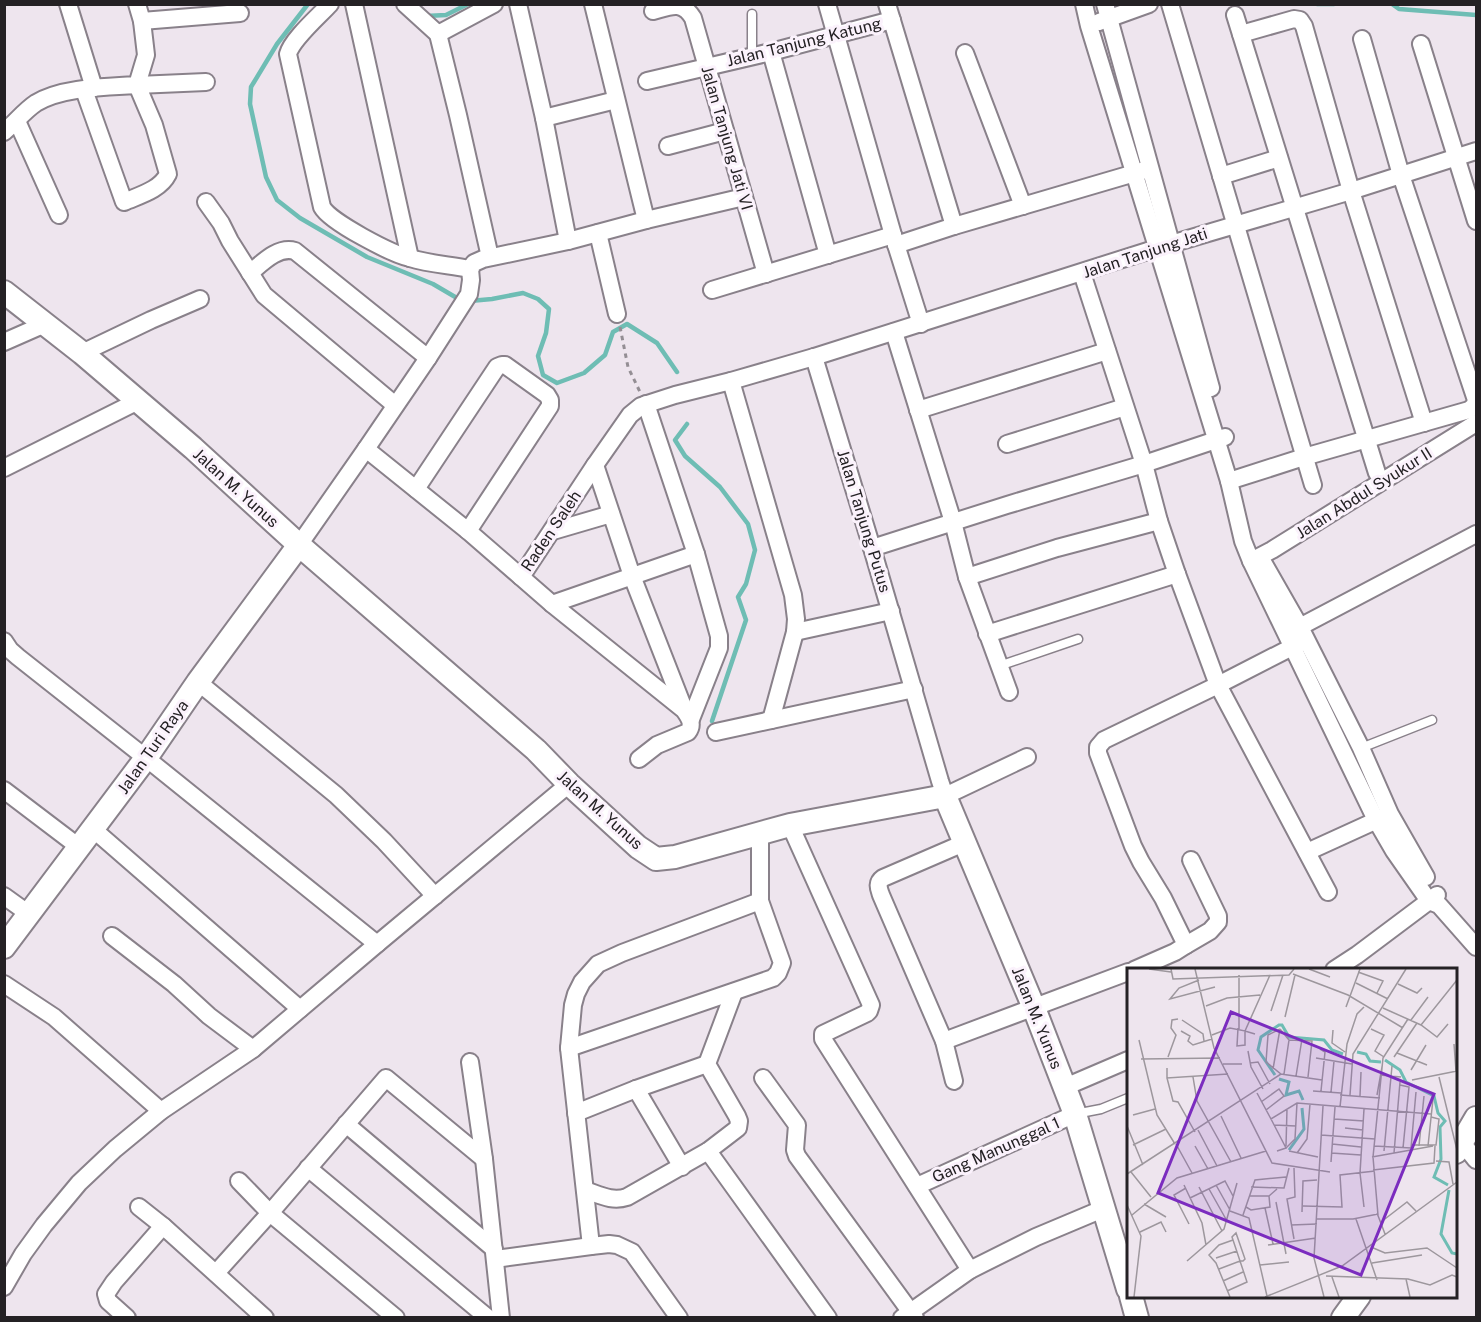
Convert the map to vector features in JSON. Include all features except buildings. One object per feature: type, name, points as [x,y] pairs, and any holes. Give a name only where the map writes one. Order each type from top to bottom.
[{"type":"street","points":[[68,4],[89,89],[124,202],[158,186],[168,174],[154,125],[137,85],[146,55],[142,21],[137,4]]},
{"type":"street","points":[[330,4],[295,41],[288,54],[322,207],[347,227],[391,251],[410,258],[470,269]]},
{"type":"street","points":[[354,4],[410,258]]},
{"type":"street","points":[[405,4],[438,34],[490,257]]},
{"type":"street","points":[[438,34],[494,4]]},
{"type":"street","points":[[518,4],[544,118],[568,241]]},
{"type":"street","points":[[593,4],[646,219]]},
{"type":"street","points":[[827,4],[894,240],[921,324]]},
{"type":"street","points":[[1084,4],[1089,26],[1142,171],[1165,246],[1233,480],[1243,541],[1255,558],[1296,637],[1383,817]]},
{"type":"street","points":[[1089,26],[1107,11],[1149,4]]},
{"type":"street","points":[[1170,4],[1313,486]]},
{"type":"street","points":[[653,11],[671,6],[682,6]]},
{"type":"street","name":"Jalan Tanjung Jati VI","points":[[682,6],[693,18],[766,274]]},
{"type":"street","points":[[1107,11],[1142,171]]},
{"type":"street","points":[[890,12],[954,226]]},
{"type":"street","name":"Jalan Tanjung Katung","points":[[647,81],[836,36],[890,12]]},
{"type":"street","points":[[142,21],[240,13]]},
{"type":"street","points":[[1235,15],[1377,473]]},
{"type":"street","points":[[1241,34],[1294,19],[1300,20],[1304,26],[1424,423]]},
{"type":"street","points":[[1233,480],[1304,457],[1469,410],[1476,400],[1472,378],[1401,175],[1362,39]]},
{"type":"street","points":[[1421,44],[1476,221]]},
{"type":"street","points":[[771,52],[828,255]]},
{"type":"street","points":[[965,53],[1023,206]]},
{"type":"street","points":[[59,215],[10,127],[34,104],[52,95],[89,89],[206,82]]},
{"type":"street","points":[[544,118],[616,100]]},
{"type":"street","points":[[668,146],[725,131]]},
{"type":"street","name":"Jalan Tanjung Jati","points":[[814,357],[1476,151]]},
{"type":"street","points":[[1221,176],[1280,158]]},
{"type":"street","points":[[712,290],[828,255],[954,226],[1142,171]]},
{"type":"street","points":[[298,544],[366,449],[469,294],[470,269],[474,264],[490,257],[568,241],[646,219],[744,197]]},
{"type":"street","points":[[206,202],[264,295],[395,405]]},
{"type":"street","points":[[598,233],[617,314]]},
{"type":"street","points":[[250,273],[274,254],[289,249],[295,251],[428,358]]},
{"type":"street","points":[[1082,273],[1144,464],[1159,520],[1218,685],[1329,892]]},
{"type":"street","name":"Jalan M. Yunus","points":[[4,292],[82,353],[193,448],[298,544],[536,750],[638,848],[656,859],[675,857],[790,825],[945,796],[1034,1008],[1075,1114],[1127,1285]]},
{"type":"street","points":[[82,353],[200,299]]},
{"type":"street","points":[[4,342],[45,324]]},
{"type":"street","points":[[894,332],[953,522],[967,577],[1009,692]]},
{"type":"street","points":[[918,410],[1107,351]]},
{"type":"street","points":[[771,720],[795,632],[796,619],[793,595],[731,381],[814,357]]},
{"type":"street","name":"Jalan Tanjung Putus","points":[[814,357],[945,796]]},
{"type":"street","points":[[416,489],[497,367],[505,365],[547,395],[550,406],[468,531]]},
{"type":"street","name":"Raden Saleh","points":[[366,449],[521,577],[595,465],[637,408],[731,381]]},
{"type":"street","points":[[4,468],[138,401]]},
{"type":"street","points":[[646,404],[696,554],[719,636],[719,648],[687,714]]},
{"type":"street","points":[[1007,444],[1125,407]]},
{"type":"street","points":[[1455,436],[1456,413]]},
{"type":"street","name":"Jalan Abdul Syukur II","points":[[1255,558],[1272,550],[1476,423]]},
{"type":"street","points":[[872,548],[1144,464],[1220,438]]},
{"type":"street","points":[[595,465],[632,576],[691,727],[688,732],[657,745],[639,759]]},
{"type":"street","points":[[553,531],[611,514]]},
{"type":"street","points":[[967,577],[1068,545],[1159,520]]},
{"type":"street","points":[[1186,945],[1168,907],[1133,846],[1098,753],[1098,747],[1104,740],[1218,685],[1296,637],[1476,534]]},
{"type":"street","name":"Jalan Turi Raya","points":[[4,947],[146,758],[298,544]]},
{"type":"street","points":[[552,604],[696,554]]},
{"type":"street","points":[[987,634],[1177,574]]},
{"type":"street","points":[[521,577],[687,714]]},
{"type":"street","points":[[795,632],[891,611]]},
{"type":"street","points":[[1296,637],[1361,748],[1394,851],[1435,900],[1475,941]]},
{"type":"street","points":[[4,641],[18,657],[377,944]]},
{"type":"street","points":[[198,682],[336,795],[435,896]]},
{"type":"street","points":[[716,732],[914,690]]},
{"type":"street","points":[[945,796],[1027,757]]},
{"type":"street","points":[[4,1287],[23,1254],[44,1226],[79,1183],[115,1149],[161,1111],[253,1049],[569,784]]},
{"type":"street","points":[[4,790],[86,838],[300,1009]]},
{"type":"street","points":[[1307,852],[1383,817]]},
{"type":"street","points":[[790,825],[871,1005],[867,1013],[824,1034],[823,1039],[970,1270]]},
{"type":"street","points":[[569,1048],[734,992],[772,978],[778,973],[782,963],[760,901],[760,833]]},
{"type":"street","points":[[954,1081],[944,1041],[881,896],[878,884],[883,878],[964,843]]},
{"type":"street","points":[[1136,968],[1175,952],[1210,931],[1218,922],[1218,916],[1191,860]]},
{"type":"street","points":[[4,896],[29,914]]},
{"type":"street","points":[[1336,968],[1435,900]]},
{"type":"street","points":[[591,1246],[569,1048],[576,994],[582,982],[598,964],[760,901]]},
{"type":"street","points":[[112,936],[253,1049]]},
{"type":"street","points":[[944,1041],[1127,972]]},
{"type":"street","points":[[4,984],[54,1017],[161,1111]]},
{"type":"street","points":[[585,1191],[611,1199],[627,1197],[682,1167],[738,1128],[739,1122],[707,1064],[734,992]]},
{"type":"street","points":[[1065,1088],[1127,1060]]},
{"type":"street","points":[[470,1062],[484,1159],[501,1317]]},
{"type":"street","points":[[576,1113],[707,1064]]},
{"type":"street","points":[[216,1273],[386,1078],[484,1159]]},
{"type":"street","points":[[762,1078],[797,1125],[795,1150],[797,1156],[909,1315],[970,1270],[1036,1237],[1105,1208]]},
{"type":"street","points":[[636,1089],[682,1167]]},
{"type":"street","name":"Gang Manunggal 1","points":[[917,1186],[1075,1114]]},
{"type":"street","points":[[346,1124],[495,1254],[617,1245],[632,1252],[679,1317]]},
{"type":"street","points":[[1467,1132],[1476,1160]]},
{"type":"street","points":[[708,1150],[828,1317]]},
{"type":"street","points":[[308,1168],[488,1317]]},
{"type":"street","points":[[239,1181],[270,1213],[396,1317]]},
{"type":"street","points":[[139,1207],[266,1317]]},
{"type":"street","points":[[127,1317],[108,1301],[106,1294],[163,1226]]},
{"type":"street","points":[[1132,1298],[1137,1317]]},
{"type":"street","points":[[1343,1317],[1357,1298]]},
{"type":"lane","points":[[752,14],[752,56]]},
{"type":"lane","points":[[999,666],[1078,639]]},
{"type":"lane","points":[[1361,748],[1432,720]]},
{"type":"lane","points":[[1075,1114],[1127,1098]]},
{"type":"path","points":[[622,335],[629,371],[646,404]]},
{"type":"waterway","points":[[308,4],[277,44],[251,87],[250,104],[266,177],[277,200],[300,218],[367,257],[433,284],[462,301]]},
{"type":"waterway","points":[[426,16],[446,15],[468,4]]},
{"type":"waterway","points":[[1317,4],[1334,4]]},
{"type":"waterway","points":[[1392,4],[1399,9],[1476,15]]},
{"type":"waterway","points":[[470,301],[523,293],[538,299],[549,309],[546,333],[538,356],[543,375],[557,383],[584,373],[605,355],[613,332],[627,324],[657,343],[677,372]]},
{"type":"waterway","points":[[687,424],[675,440],[685,456],[720,487],[748,524],[755,550],[746,584],[738,597],[746,620],[712,721]]}]
